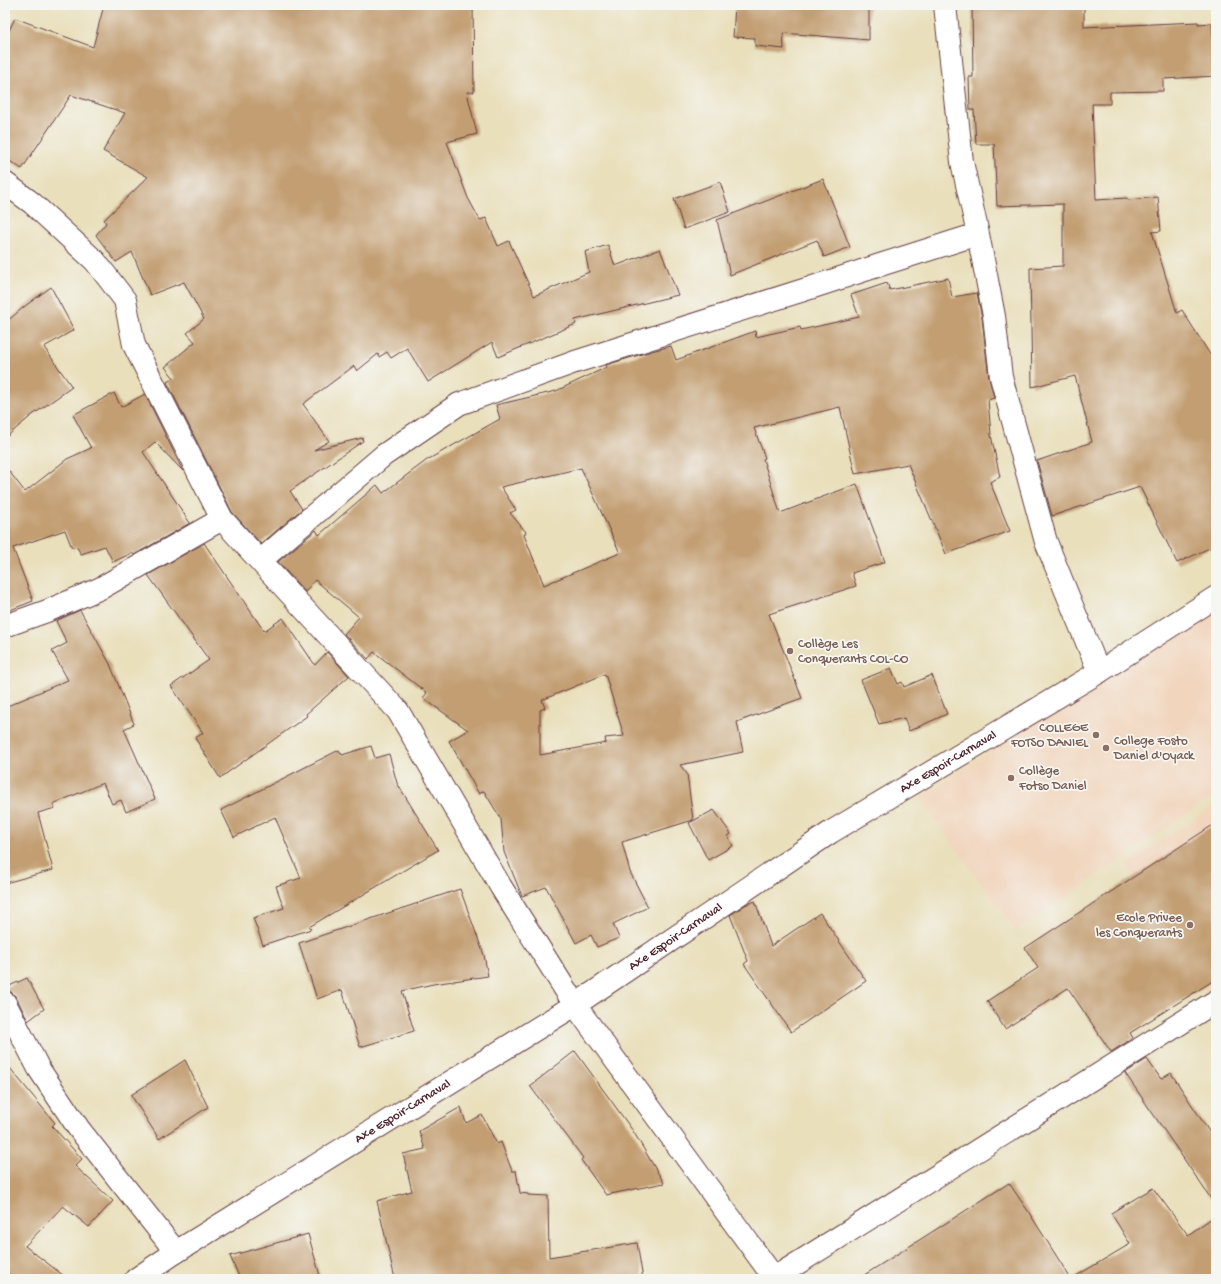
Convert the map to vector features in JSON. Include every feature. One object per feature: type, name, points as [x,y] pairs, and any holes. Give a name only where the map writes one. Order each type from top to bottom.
[{"type":"street","points":[[945,5],[962,162],[994,316],[1001,377],[1044,535],[1099,672]]},
{"type":"street","points":[[5,183],[32,203],[95,261],[125,300],[134,344],[222,519],[398,711],[501,886],[575,1005],[774,1278],[1216,1001]]},
{"type":"street","points":[[260,561],[384,455],[459,404],[575,362],[978,234]]},
{"type":"street","points":[[5,626],[47,611],[101,588],[222,519]]},
{"type":"street","name":"Axe Espoir-Carnaval","points":[[136,1279],[176,1252],[575,1005],[831,832],[1099,672],[1216,597]]},
{"type":"street","points":[[5,1003],[39,1069],[75,1123],[176,1252]]},
{"type":"shaded area","name":"College Fosto Daniel d'Oyack","points":[[1216,608],[1216,794],[1016,931],[920,798],[1068,701]]},
{"type":"shaded area","name":"Ecole Privee les Conquerants","points":[[1216,804],[1216,985],[1205,992],[1126,865]]},
{"type":"building","points":[[104,5],[473,5],[474,92],[467,92],[477,134],[447,142],[468,198],[480,220],[486,218],[498,246],[509,241],[534,296],[589,272],[585,252],[608,245],[615,266],[660,249],[678,295],[575,320],[576,324],[498,357],[492,342],[428,382],[407,348],[391,358],[387,352],[379,357],[378,354],[357,371],[354,366],[303,404],[329,441],[314,450],[362,438],[363,441],[290,491],[302,509],[261,544],[232,512],[167,382],[174,378],[165,367],[195,342],[187,333],[204,319],[184,282],[150,295],[132,252],[116,262],[96,235],[106,223],[104,220],[148,177],[103,151],[125,113],[71,95],[22,169],[5,158],[5,39],[15,18],[93,47]]},
{"type":"building","points":[[735,5],[869,5],[869,40],[783,33],[784,49],[755,46],[755,38],[733,37]]},
{"type":"building","points":[[972,5],[1084,5],[1084,27],[1198,22],[1198,24],[1212,23],[1216,76],[1163,79],[1163,91],[1110,92],[1110,104],[1092,104],[1096,200],[1127,198],[1128,200],[1158,197],[1161,231],[1152,232],[1177,313],[1182,310],[1216,364],[1216,545],[1177,563],[1140,487],[1052,516],[1037,461],[1092,442],[1075,376],[1032,387],[1030,268],[1063,266],[1063,204],[997,206],[994,144],[976,144],[974,110],[970,110],[969,77],[973,77]]},
{"type":"building","points":[[823,179],[850,247],[824,257],[817,240],[730,275],[717,220]]},
{"type":"building","points":[[720,182],[730,212],[684,229],[674,199]]},
{"type":"building","points":[[948,278],[952,297],[977,293],[982,318],[989,378],[994,398],[988,400],[991,435],[1000,477],[990,482],[1010,531],[946,554],[908,464],[855,474],[840,407],[754,428],[765,458],[763,459],[780,513],[857,484],[885,562],[852,573],[856,586],[769,614],[802,698],[737,722],[743,752],[680,765],[687,774],[693,820],[622,842],[630,872],[648,907],[613,924],[619,938],[597,947],[591,935],[576,943],[546,887],[522,896],[504,852],[501,819],[484,791],[479,794],[449,741],[468,730],[423,698],[427,693],[374,652],[368,659],[344,634],[359,617],[315,580],[305,592],[278,562],[316,530],[319,535],[377,485],[383,493],[427,460],[500,419],[496,405],[556,391],[607,367],[606,365],[671,346],[676,360],[755,331],[756,337],[800,327],[801,330],[859,317],[851,295],[887,283],[890,290]],"holes":[[[581,468],[620,553],[544,585],[524,535],[526,532],[510,513],[516,510],[501,487]],[[605,674],[624,736],[605,738],[606,743],[540,755],[540,710],[545,708],[542,700]]]},
{"type":"building","points":[[51,287],[74,330],[44,347],[72,387],[31,416],[5,438],[5,323]]},
{"type":"building","points":[[114,393],[121,407],[145,394],[183,471],[155,442],[143,452],[190,523],[134,555],[132,553],[113,562],[105,546],[81,554],[76,546],[72,548],[65,530],[13,548],[33,601],[5,612],[5,466],[25,492],[67,459],[91,448],[73,415]]},
{"type":"building","points":[[204,543],[264,631],[283,618],[315,665],[327,652],[349,676],[306,714],[307,716],[220,778],[195,738],[203,733],[171,686],[209,660],[148,575]]},
{"type":"building","points":[[80,610],[110,664],[134,724],[124,729],[155,799],[126,812],[121,800],[112,804],[103,783],[53,804],[55,808],[38,813],[53,870],[5,883],[5,707],[68,680],[52,651],[67,643],[56,621]]},
{"type":"building","points":[[891,668],[898,684],[902,682],[904,687],[932,675],[947,714],[909,731],[904,718],[879,724],[861,680]]},
{"type":"building","points":[[371,746],[375,758],[389,754],[397,783],[438,850],[309,927],[311,929],[263,945],[253,918],[284,908],[276,886],[301,878],[275,817],[234,837],[221,810],[339,750],[342,755]]},
{"type":"building","points":[[714,810],[731,834],[728,836],[733,846],[708,860],[689,823]]},
{"type":"building","points":[[1216,823],[1216,979],[1130,1033],[1133,1038],[1111,1052],[1068,988],[1005,1029],[987,1001],[1038,968],[1025,948]]},
{"type":"building","points":[[460,889],[484,955],[488,976],[433,984],[402,991],[414,1031],[360,1047],[342,990],[317,999],[299,943]]},
{"type":"building","points":[[755,901],[771,946],[820,913],[866,981],[791,1032],[744,964],[748,961],[730,915],[745,905]]},
{"type":"building","points":[[27,978],[44,1009],[28,1021],[16,997],[11,992],[5,991],[5,988]]},
{"type":"building","points":[[575,1051],[633,1131],[664,1183],[606,1195],[581,1160],[583,1158],[530,1086]]},
{"type":"building","points":[[1147,1059],[1161,1079],[1171,1073],[1216,1142],[1216,1206],[1125,1073]]},
{"type":"building","points":[[185,1060],[208,1107],[159,1139],[131,1095]]},
{"type":"building","points":[[5,1062],[55,1123],[52,1126],[82,1159],[75,1166],[113,1201],[89,1227],[63,1206],[25,1246],[68,1279],[16,1279],[5,1272]]},
{"type":"building","points":[[461,1107],[466,1123],[482,1115],[497,1144],[501,1142],[512,1171],[516,1171],[520,1193],[548,1196],[549,1257],[637,1243],[643,1279],[395,1279],[377,1201],[412,1191],[403,1154],[425,1149],[419,1131]]},
{"type":"building","points":[[1009,1183],[1071,1279],[858,1279]]},
{"type":"building","points":[[1153,1188],[1188,1235],[1216,1215],[1216,1279],[1071,1279],[1130,1244],[1111,1213]]},
{"type":"building","points":[[308,1234],[321,1279],[240,1279],[230,1256]]},
{"type":"place","name":"Collège Les Conquerants COL-CO","points":[[790,651]]},
{"type":"place","name":"COLLEGE FOTSO DANIEL","points":[[1096,735]]},
{"type":"place","name":"College Fosto Daniel d'Oyack","points":[[1106,748]]},
{"type":"place","name":"Collège Fotso Daniel","points":[[1011,778]]},
{"type":"place","name":"Ecole Privee les Conquerants","points":[[1190,925]]}]
